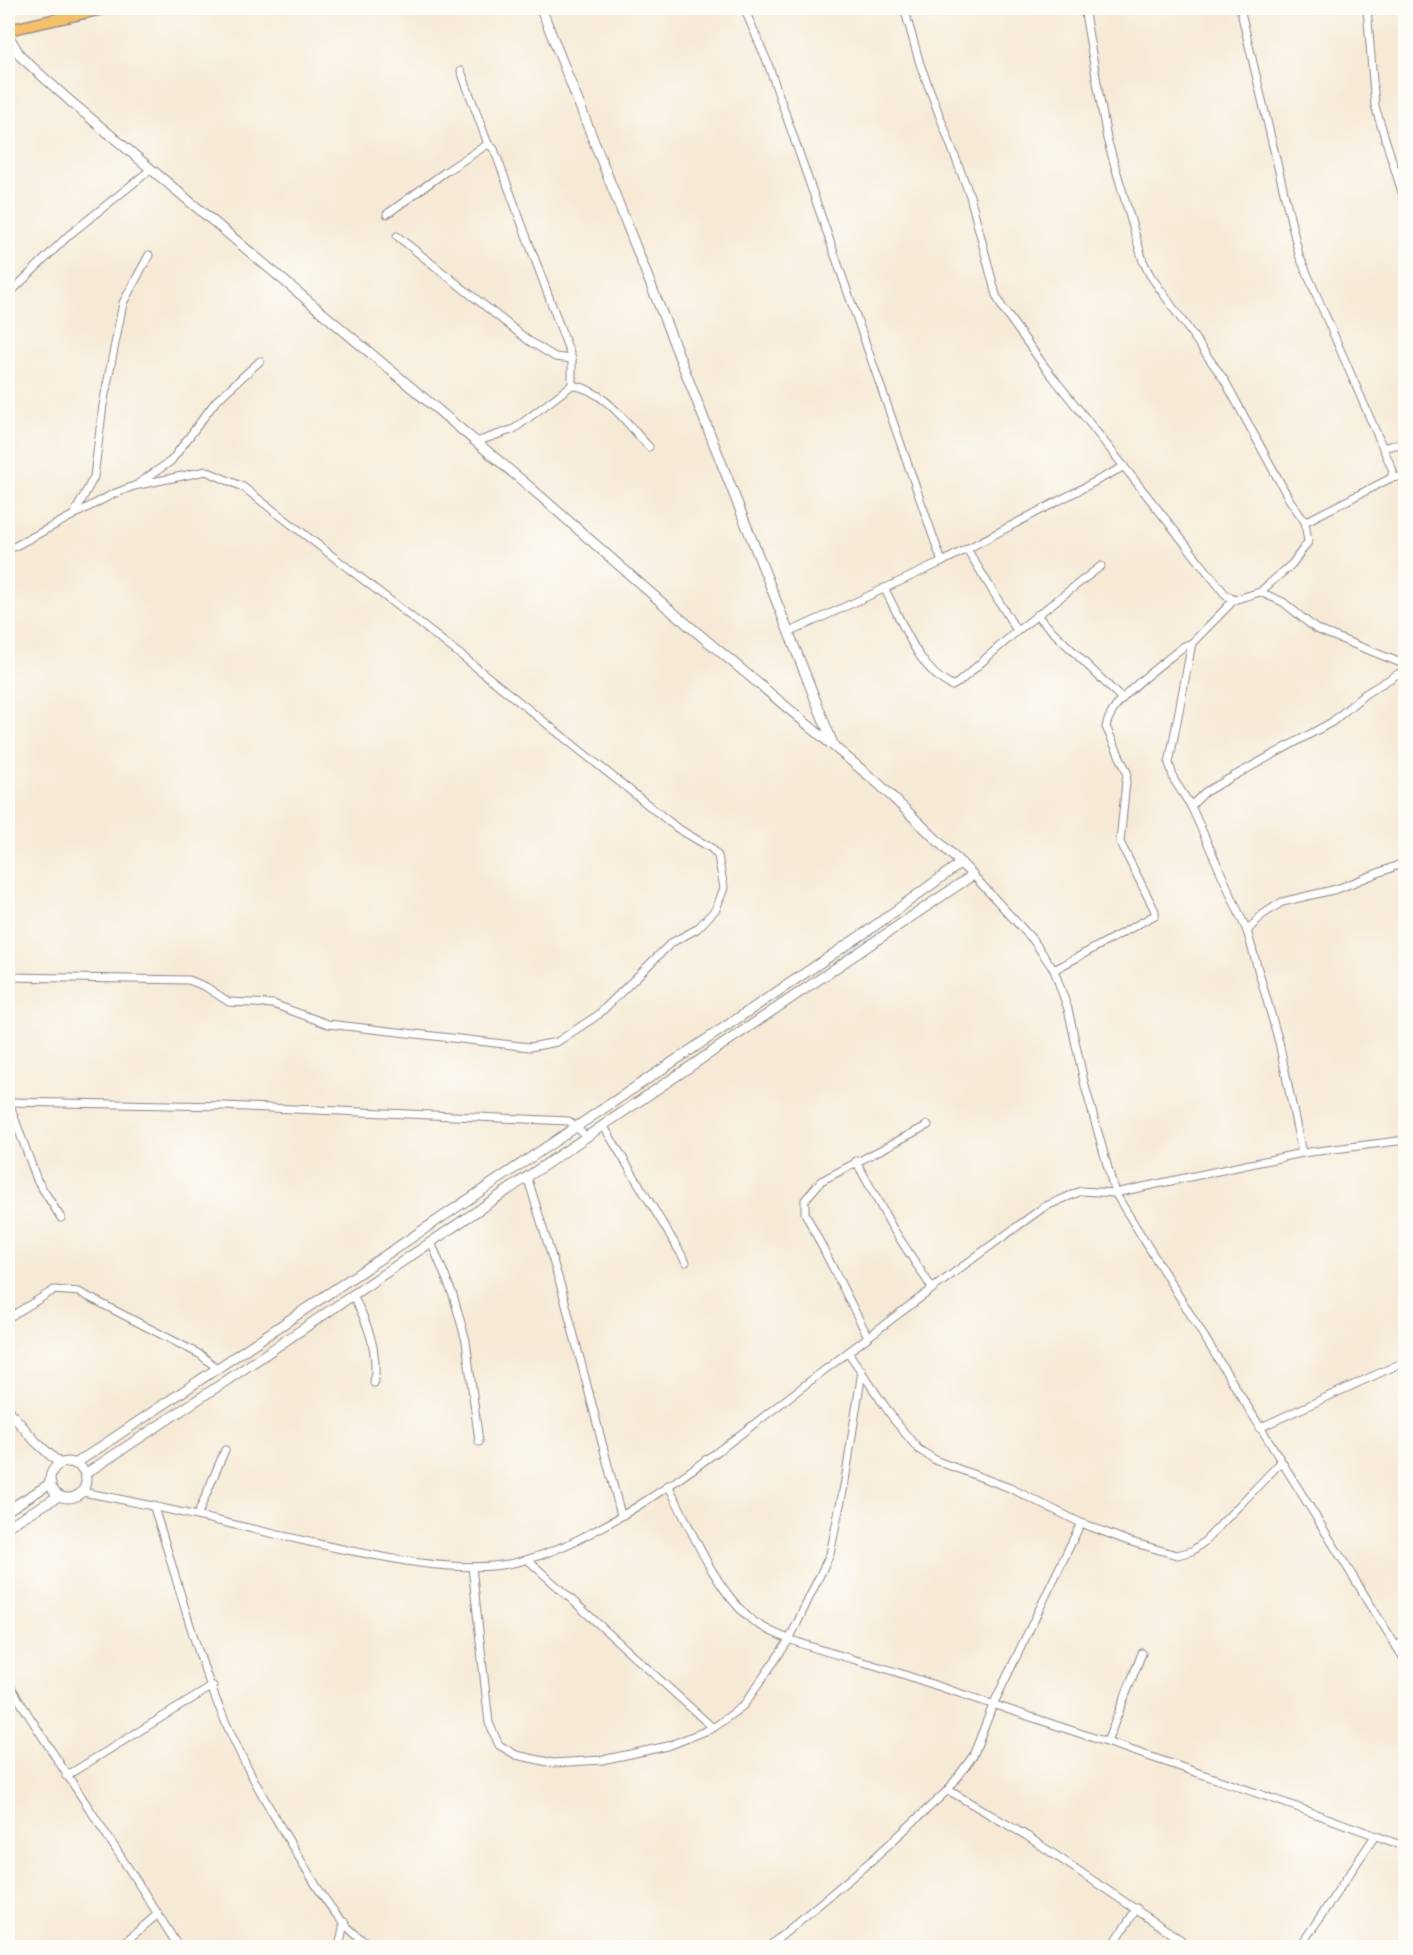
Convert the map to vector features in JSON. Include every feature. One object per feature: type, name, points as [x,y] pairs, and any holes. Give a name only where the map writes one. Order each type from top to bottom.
[{"type":"main road","points":[[8,30],[71,12],[107,8]]},
{"type":"street","points":[[541,8],[834,746]]},
{"type":"street","points":[[744,8],[771,72],[942,562]]},
{"type":"street","points":[[904,8],[924,74],[969,196],[996,295],[1003,309],[1123,467],[1225,594],[1234,600]]},
{"type":"street","points":[[1054,970],[1155,915],[1120,842],[1127,772],[1106,727],[1107,720],[1122,699],[1184,646],[1192,643],[1234,600],[1260,592],[1292,564],[1308,542],[1305,522],[1289,499],[1225,381],[1143,261],[1107,140],[1084,8]]},
{"type":"street","points":[[1240,8],[1299,255],[1341,357],[1385,447],[1393,471],[1391,478]]},
{"type":"street","points":[[1367,8],[1375,106],[1406,205]]},
{"type":"street","points":[[8,35],[21,57],[150,170],[476,442],[880,785],[973,874],[1033,940],[1054,970],[1068,1009],[1085,1086],[1115,1193],[1406,1662]]},
{"type":"street","points":[[461,71],[488,144],[494,149],[572,358],[572,385]]},
{"type":"street","points":[[387,214],[488,144]]},
{"type":"street","points":[[8,295],[69,235],[150,170]]},
{"type":"street","points":[[397,236],[528,341],[555,357],[572,358]]},
{"type":"street","points":[[74,514],[94,477],[103,405],[123,303],[149,255]]},
{"type":"street","points":[[134,486],[171,461],[216,401],[260,361]]},
{"type":"street","points":[[476,442],[514,429],[572,385],[585,387],[597,394],[649,447]]},
{"type":"street","points":[[1385,447],[1406,443]]},
{"type":"street","points":[[790,632],[942,562],[1123,467]]},
{"type":"street","points":[[8,550],[113,494],[134,486],[206,471],[243,487],[462,656],[677,828],[711,848],[718,856],[724,888],[716,909],[697,929],[671,944],[598,1015],[557,1042],[530,1047],[328,1024],[273,1004],[229,1002],[206,987],[189,980],[8,977]]},
{"type":"street","points":[[1305,522],[1391,478],[1406,476]]},
{"type":"street","points":[[967,549],[1017,631]]},
{"type":"street","points":[[884,588],[914,645],[933,672],[952,686],[1036,615],[1101,567]]},
{"type":"street","points":[[1260,592],[1282,602],[1316,629],[1406,667]]},
{"type":"street","points":[[1036,615],[1122,699]]},
{"type":"street","points":[[1192,643],[1169,763],[1174,780],[1191,806],[1247,932],[1279,1042],[1302,1153]]},
{"type":"street","points":[[1191,806],[1205,792],[1332,722],[1365,694],[1406,667]]},
{"type":"street","points":[[1247,932],[1262,915],[1282,902],[1337,889],[1406,862]]},
{"type":"street","points":[[8,1410],[36,1442],[60,1464],[75,1464],[869,930],[961,863]]},
{"type":"street","points":[[85,1474],[217,1387],[973,874]]},
{"type":"street","points":[[61,1218],[37,1180],[8,1102],[224,1106],[569,1121],[578,1126],[586,1136]]},
{"type":"street","points":[[603,1125],[686,1262]]},
{"type":"street","points":[[868,1337],[805,1213],[805,1200],[821,1182],[856,1161],[928,1125]]},
{"type":"street","points":[[82,1492],[153,1505],[391,1558],[472,1567],[528,1560],[588,1535],[668,1485],[1044,1207],[1081,1191],[1115,1193],[1302,1153],[1406,1140]]},
{"type":"street","points":[[856,1161],[892,1227],[932,1288]]},
{"type":"street","points":[[527,1176],[559,1279],[621,1515]]},
{"type":"street","points":[[431,1242],[453,1295],[466,1341],[479,1442]]},
{"type":"street","points":[[8,1318],[54,1290],[79,1292],[201,1355],[218,1369]]},
{"type":"street","points":[[352,1294],[366,1319],[373,1346],[374,1383]]},
{"type":"street","points":[[848,1352],[895,1421],[918,1449],[937,1461],[1010,1488],[1081,1523],[1128,1542],[1177,1555],[1192,1551],[1204,1542],[1281,1462]]},
{"type":"street","points":[[1259,1428],[1406,1361]]},
{"type":"street","points":[[472,1567],[489,1723],[499,1745],[516,1755],[553,1763],[602,1760],[668,1746],[713,1728],[744,1706],[789,1640],[830,1554],[845,1481],[862,1371]]},
{"type":"street","points":[[197,1516],[225,1450]]},
{"type":"street","points":[[59,1496],[51,1483],[51,1476],[60,1464]]},
{"type":"street","points":[[8,1526],[59,1496],[71,1498],[82,1492],[85,1486],[85,1474],[75,1464]]},
{"type":"street","points":[[8,1510],[51,1483]]},
{"type":"street","points":[[668,1485],[716,1575],[741,1609],[748,1617],[789,1640],[883,1667],[1107,1742],[1406,1847]]},
{"type":"street","points":[[153,1505],[224,1719],[265,1801],[318,1888],[344,1922],[361,1941],[377,1947]]},
{"type":"street","points":[[767,1947],[872,1860],[948,1790],[973,1756],[993,1705],[1081,1523]]},
{"type":"street","points":[[528,1560],[713,1728]]},
{"type":"street","points":[[1396,1646],[1406,1640]]},
{"type":"street","points":[[1107,1742],[1143,1653]]},
{"type":"street","points":[[8,1682],[66,1776],[179,1947]]},
{"type":"street","points":[[66,1776],[213,1686]]},
{"type":"street","points":[[948,1790],[1009,1824],[1193,1947]]},
{"type":"street","points":[[1299,1947],[1375,1836]]},
{"type":"street","points":[[1111,1947],[1137,1908]]},
{"type":"street","points":[[118,1947],[158,1914]]},
{"type":"street","points":[[339,1947],[344,1922]]}]
